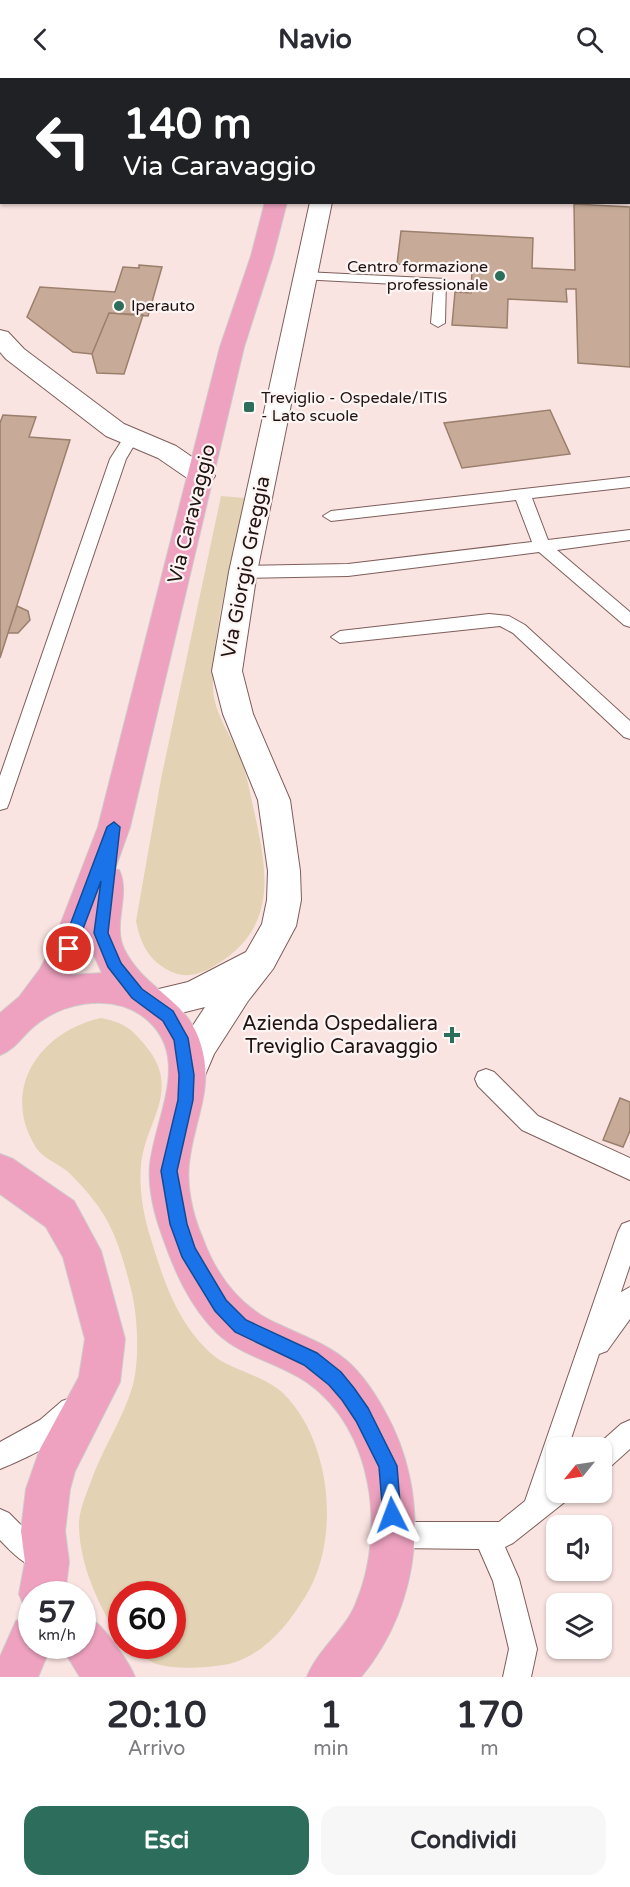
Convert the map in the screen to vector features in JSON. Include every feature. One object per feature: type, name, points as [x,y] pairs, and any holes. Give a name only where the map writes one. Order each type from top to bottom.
[{"type":"main road","name":"Via Caravaggio","points":[[10,1026],[52,980],[69,949],[114,827],[232,347],[262,256],[275,204]]},
{"type":"main road","name":"Via Caravaggio","points":[[114,827],[101,933],[110,958],[146,999],[168,1016],[181,1038],[187,1075],[186,1100],[169,1171],[178,1224],[188,1252],[220,1306],[240,1326],[310,1359],[335,1378],[362,1414],[388,1466],[392,1495],[392,1535],[391,1558],[383,1594],[363,1637],[331,1677]]},
{"type":"main road","name":"Via Caravaggio","points":[[10,1026],[51,996],[82,988],[112,987],[146,999]]},
{"type":"main road","points":[[0,1172],[60,1214],[81,1251],[105,1339],[99,1382],[55,1464],[48,1489],[43,1531],[50,1581]]},
{"type":"main road","points":[[15,1677],[23,1659]]},
{"type":"main road","points":[[95,1659],[112,1677]]},
{"type":"street","name":"Via Giorgio Greggia","points":[[187,1075],[201,1044],[236,990],[261,959],[279,926],[284,900],[285,870],[274,800],[238,714],[227,671],[243,572],[321,204]]},
{"type":"street","points":[[0,337],[15,354],[65,394],[116,430],[167,452],[202,476]]},
{"type":"street","points":[[167,452],[208,447]]},
{"type":"street","points":[[146,999],[194,996],[261,959]]},
{"type":"lane","points":[[305,276],[441,282],[438,323]]},
{"type":"lane","points":[[0,804],[118,459],[131,437]]},
{"type":"lane","points":[[331,516],[630,482]]},
{"type":"lane","points":[[522,494],[543,546],[630,621]]},
{"type":"lane","points":[[243,572],[348,570],[630,535]]},
{"type":"lane","points":[[340,637],[503,620],[519,628],[630,732]]},
{"type":"lane","points":[[486,1079],[530,1123],[630,1169]]},
{"type":"lane","points":[[535,1510],[630,1232]]},
{"type":"lane","points":[[583,1365],[630,1299]]},
{"type":"lane","points":[[0,1456],[50,1429],[91,1388],[101,1369]]},
{"type":"lane","points":[[612,1448],[630,1433]]},
{"type":"lane","points":[[392,1535],[486,1536],[504,1534],[546,1501]]},
{"type":"lane","points":[[0,1522],[28,1550],[48,1581]]},
{"type":"lane","points":[[486,1536],[506,1579],[523,1649],[517,1677]]},
{"type":"shaded area","points":[[221,496],[245,498],[216,639],[214,696],[216,706],[242,762],[248,782],[263,859],[263,899],[259,917],[250,934],[236,950],[210,968],[197,974],[185,975],[173,972],[154,960],[142,942],[136,921],[161,779]]},
{"type":"shaded area","points":[[101,1018],[121,1024],[135,1034],[156,1061],[161,1077],[161,1091],[141,1165],[142,1201],[160,1268],[181,1315],[200,1343],[213,1355],[228,1365],[267,1382],[284,1394],[300,1414],[313,1438],[321,1465],[326,1493],[327,1521],[324,1548],[316,1574],[305,1597],[282,1629],[253,1654],[229,1664],[183,1668],[156,1664],[148,1659],[186,1659],[186,1581],[108,1581],[108,1619],[96,1596],[96,1581],[91,1581],[83,1557],[79,1528],[82,1506],[128,1400],[135,1377],[137,1339],[135,1312],[122,1258],[106,1218],[85,1189],[35,1146],[25,1124],[22,1103],[25,1083],[32,1065],[60,1035]]},
{"type":"building","points":[[574,204],[630,207],[630,367],[578,363],[576,289],[566,289],[567,302],[508,299],[507,328],[452,325],[455,292],[471,293],[472,268],[397,264],[401,231],[533,238],[532,268],[575,270]]},
{"type":"building","points":[[139,265],[162,267],[148,316],[109,313],[92,354],[73,352],[27,317],[40,287],[115,292],[123,267],[139,268]]},
{"type":"building","points":[[109,313],[143,315],[124,374],[97,373],[92,354]]},
{"type":"building","points":[[550,410],[570,454],[462,468],[444,423]]},
{"type":"building","points":[[3,415],[36,417],[29,437],[70,440],[0,658],[0,423]]},
{"type":"building","points":[[17,606],[28,611],[30,620],[18,633],[8,633]]},
{"type":"building","points":[[620,1098],[630,1102],[630,1131],[623,1147],[603,1140]]},
{"type":"place","name":"Centro formazione professionale","points":[[500,276]]},
{"type":"place","name":"Iperauto","points":[[119,306]]},
{"type":"place","name":"Treviglio - Ospedale/ITIS - Lato scuole","points":[[249,407]]},
{"type":"place","name":"Azienda Ospedaliera Treviglio Caravaggio","points":[[452,1035]]},
{"type":"route","points":[[69,949],[114,827],[101,933],[110,958],[116,967],[137,993],[168,1016],[181,1038],[187,1075],[186,1100],[169,1171],[178,1224],[188,1252],[220,1306],[240,1326],[310,1359],[335,1378],[348,1394],[362,1414],[388,1466],[392,1515]]}]
